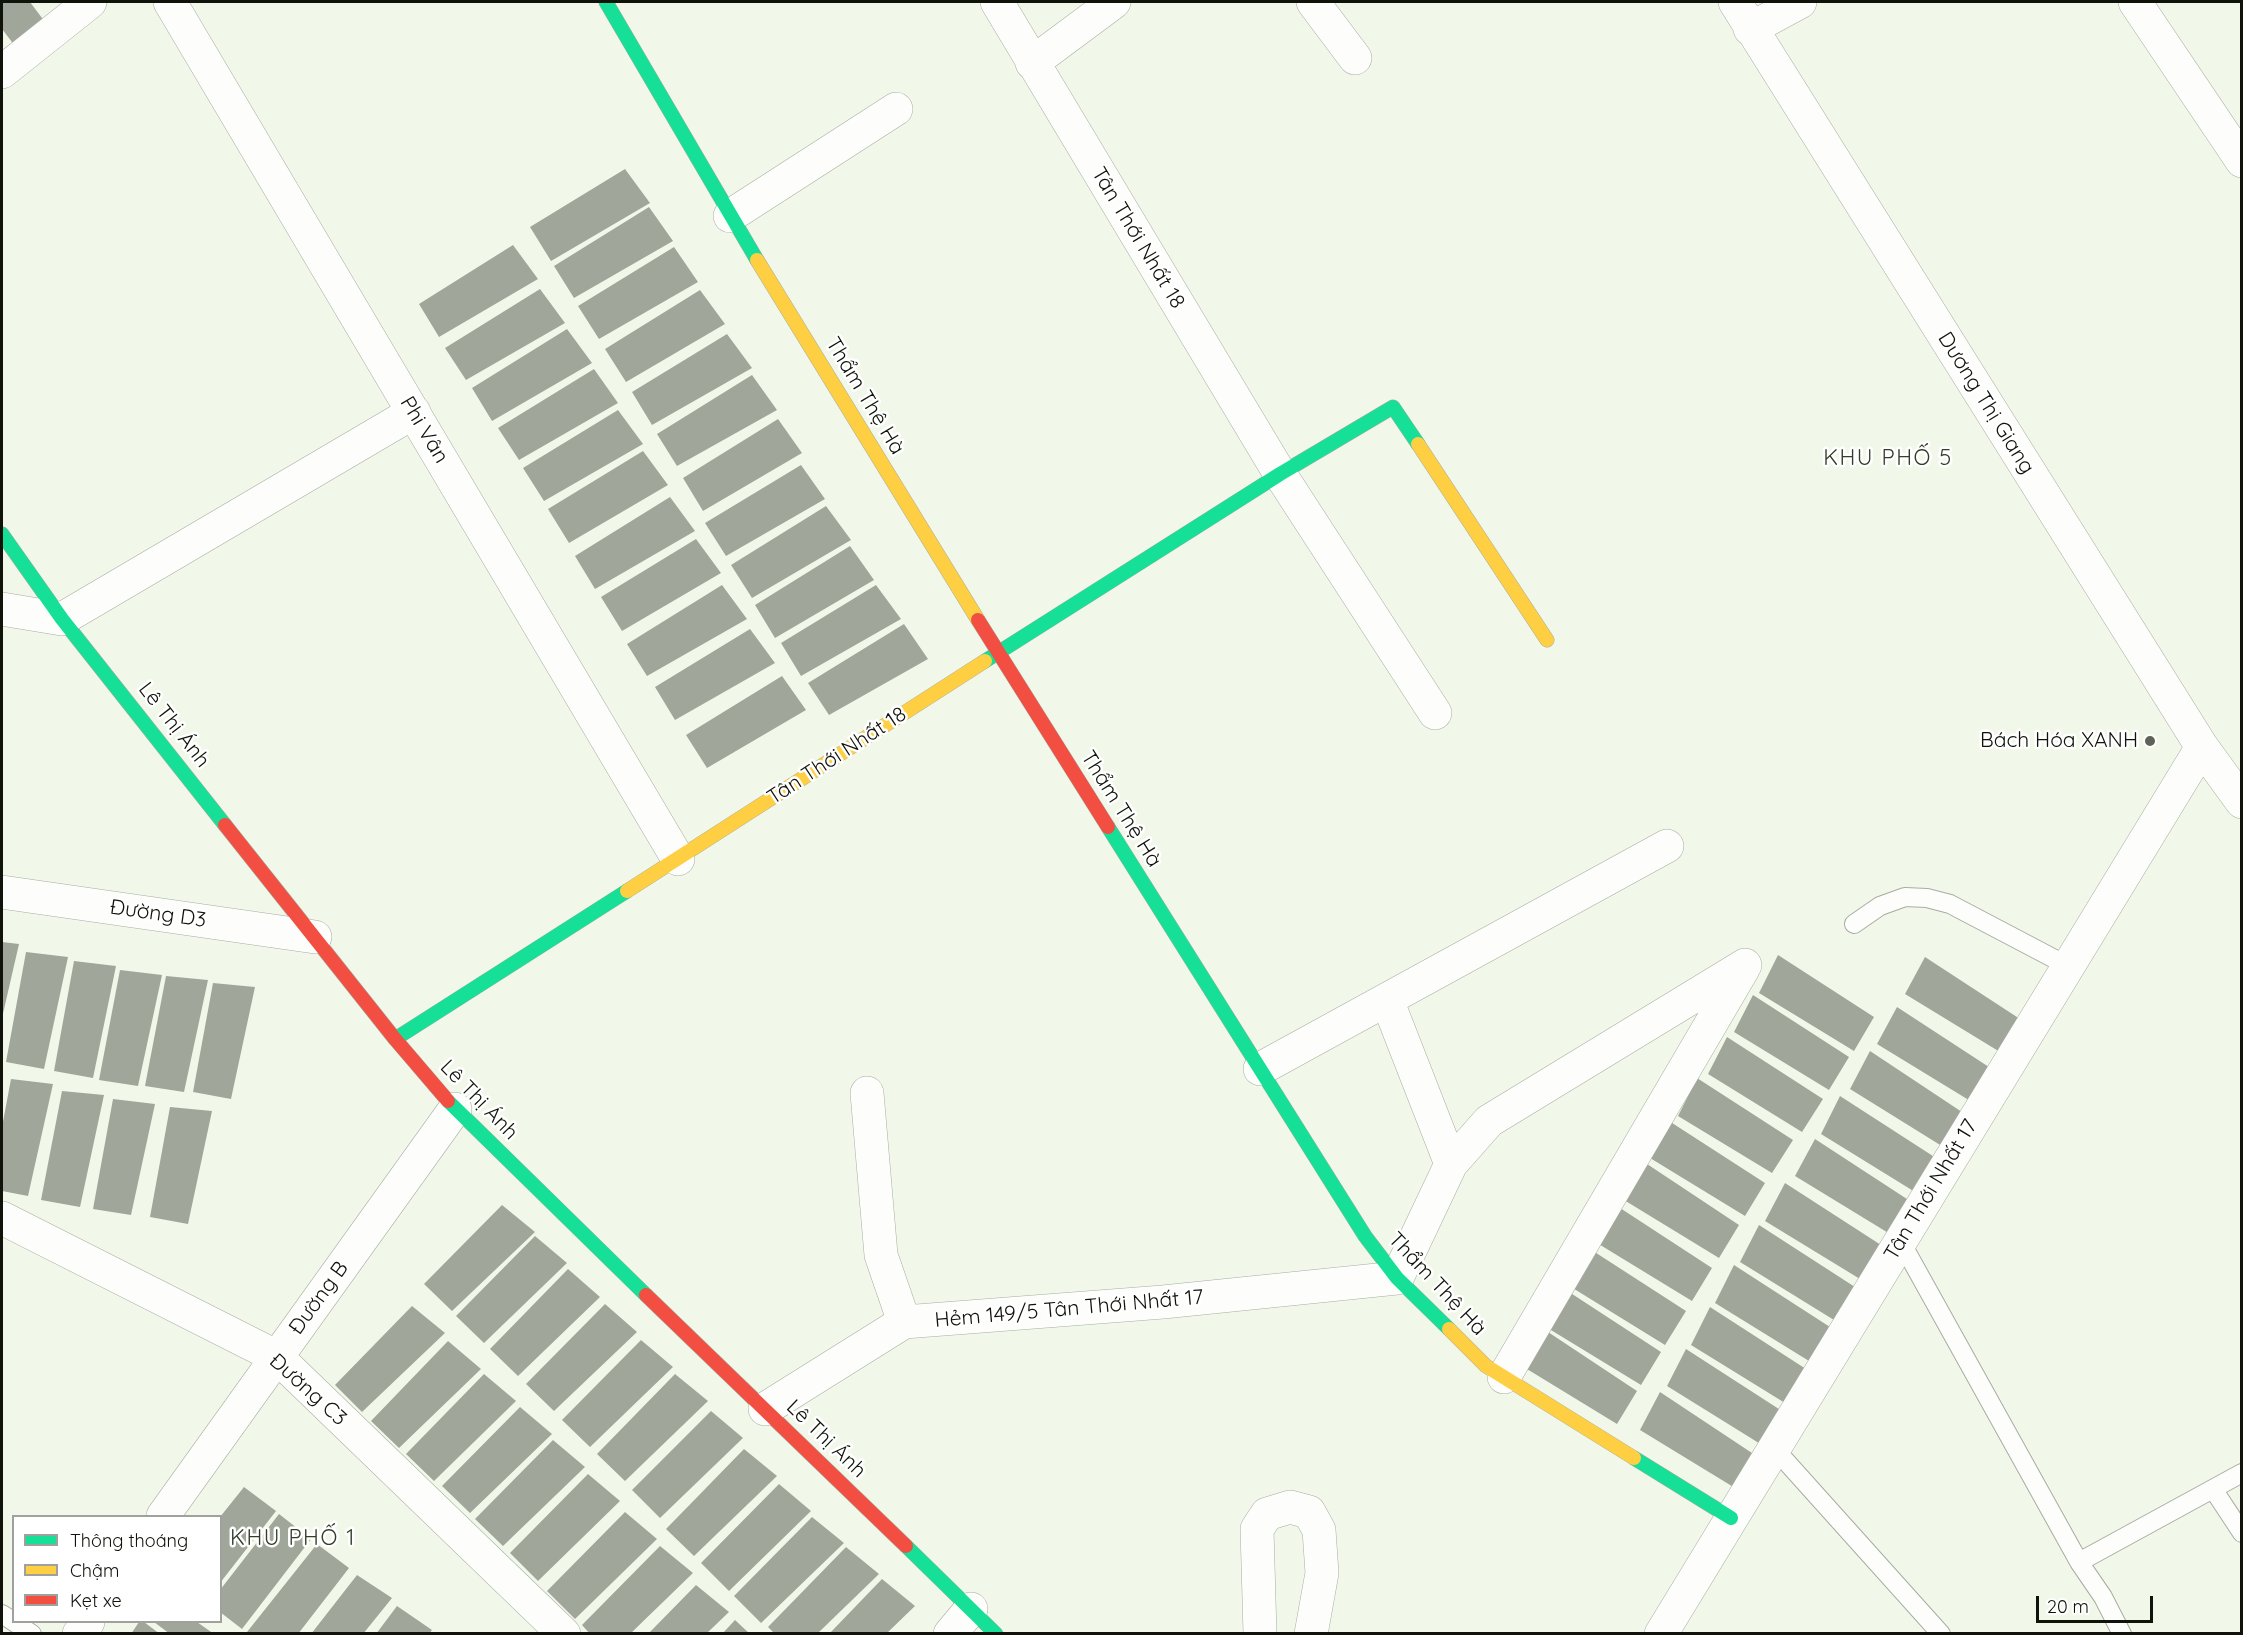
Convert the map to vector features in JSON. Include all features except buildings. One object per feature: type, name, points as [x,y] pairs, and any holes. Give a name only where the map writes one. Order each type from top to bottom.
[{"type":"street","points":[[2,72],[90,2]]},
{"type":"street","name":"Phi Vân","points":[[170,2],[678,859]]},
{"type":"street","name":"Thẩm Thệ Hà","points":[[606,2],[730,216],[998,653],[1365,1236],[1397,1278],[1486,1366],[1731,1518]]},
{"type":"street","name":"Tân Thới Nhất 18","points":[[997,2],[1280,474],[1435,713]]},
{"type":"street","points":[[1032,63],[1114,2]]},
{"type":"street","points":[[1313,2],[1355,58]]},
{"type":"street","points":[[1743,15],[1800,2]]},
{"type":"street","points":[[2135,2],[2238,147]]},
{"type":"street","name":"Dương Thị Giang","points":[[1743,15],[2202,747],[2241,802]]},
{"type":"street","points":[[730,216],[896,109]]},
{"type":"street","name":"Tân Thới Nhất 18","points":[[395,1039],[1280,474],[1393,407],[1546,640]]},
{"type":"street","points":[[2,609],[62,619],[414,412]]},
{"type":"street","name":"Lê Thị Ánh","points":[[2,534],[62,619],[395,1039],[455,1109],[996,1634]]},
{"type":"street","name":"Tân Thới Nhất 17","points":[[1661,1634],[2202,747]]},
{"type":"street","points":[[1260,1069],[1667,846]]},
{"type":"street","name":"Đường D3","points":[[2,892],[315,937]]},
{"type":"street","points":[[1397,1278],[1451,1164],[1490,1121],[1745,965],[1504,1377]]},
{"type":"street","points":[[1387,1000],[1451,1164]]},
{"type":"street","points":[[867,1093],[880,1256],[904,1322]]},
{"type":"street","name":"Đường B","points":[[164,1515],[455,1109]]},
{"type":"street","name":"Đường C3","points":[[2,1218],[277,1357],[564,1634]]},
{"type":"street","name":"Hẻm 149/5 Tân Thới Nhất 17","points":[[765,1409],[904,1322],[1163,1302],[1397,1278]]},
{"type":"street","points":[[1260,1634],[1257,1529],[1267,1514],[1290,1507],[1310,1512],[1319,1530],[1322,1574],[1311,1634]]},
{"type":"street","points":[[950,1634],[970,1609]]},
{"type":"lane","points":[[1854,924],[1880,906],[1905,897],[1927,898],[1950,904],[2068,966]]},
{"type":"lane","points":[[1900,1240],[2079,1562],[2103,1598],[2122,1634]]},
{"type":"lane","points":[[1774,1448],[1941,1634]]},
{"type":"lane","points":[[2079,1562],[2241,1473]]},
{"type":"lane","points":[[2213,1489],[2241,1533]]},
{"type":"lane","points":[[16,1623],[32,1634]]},
{"type":"traffic: fast","points":[[606,2],[757,260]]},
{"type":"traffic: fast","points":[[985,661],[1280,474],[1393,407],[1418,444]]},
{"type":"traffic: fast","points":[[2,534],[62,619],[225,825]]},
{"type":"traffic: fast","points":[[1108,827],[1365,1236],[1397,1278],[1449,1329]]},
{"type":"traffic: fast","points":[[395,1039],[627,891]]},
{"type":"traffic: fast","points":[[448,1101],[646,1295]]},
{"type":"traffic: fast","points":[[1634,1458],[1731,1518]]},
{"type":"traffic: fast","points":[[906,1546],[996,1634]]},
{"type":"traffic: slow","points":[[757,260],[978,620]]},
{"type":"traffic: slow","points":[[1418,444],[1547,640]]},
{"type":"traffic: slow","points":[[627,891],[985,661]]},
{"type":"traffic: slow","points":[[1449,1329],[1486,1366],[1634,1458]]},
{"type":"traffic: jam","points":[[978,620],[1108,827]]},
{"type":"traffic: jam","points":[[225,825],[395,1039],[448,1101]]},
{"type":"traffic: jam","points":[[646,1295],[906,1546]]},
{"type":"place","name":"Bách Hóa XANH","points":[[2150,741]]},
{"type":"district","name":"KHU PHỐ 5","points":[[1888,458]]},
{"type":"district","name":"KHU PHỐ 1","points":[[293,1538]]}]
